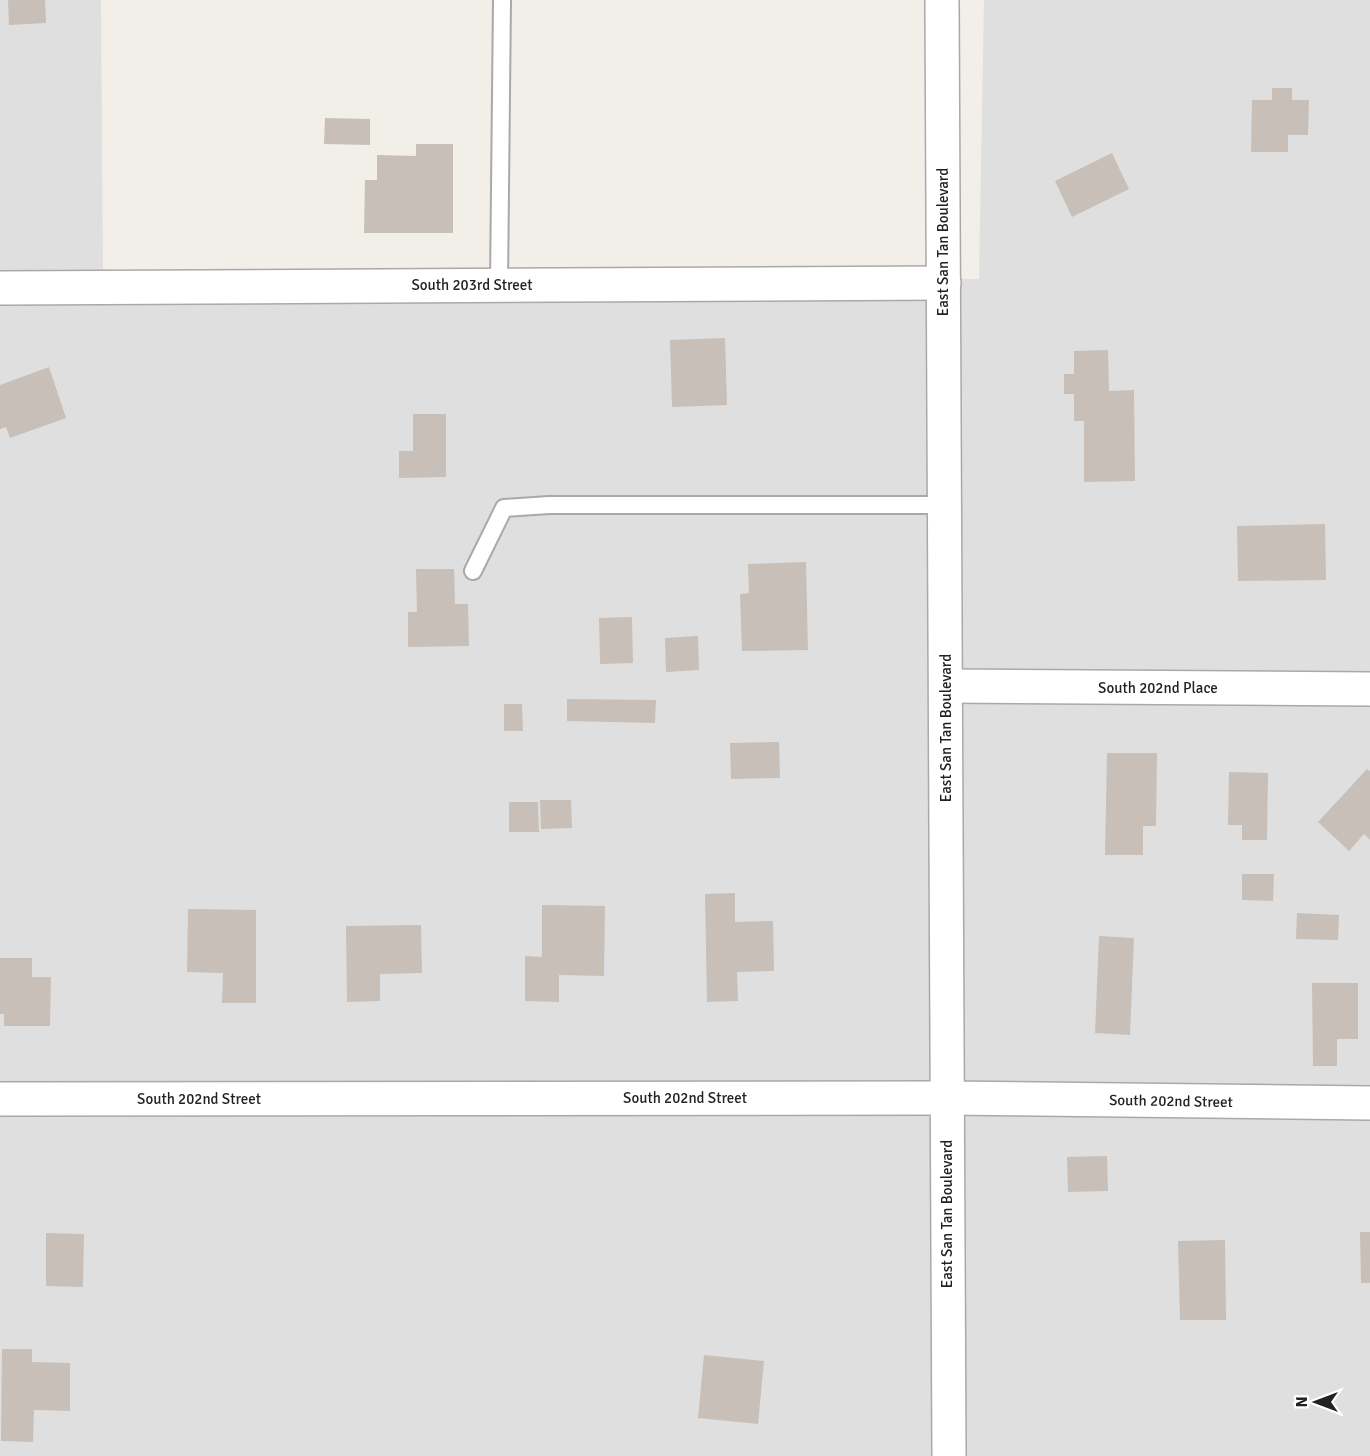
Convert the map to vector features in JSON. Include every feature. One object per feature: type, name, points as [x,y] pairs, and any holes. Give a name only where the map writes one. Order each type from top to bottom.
[{"type":"street","name":"East San Tan Boulevard","points":[[942,0],[949,1456]]},
{"type":"street","name":"South 203rd Street","points":[[0,288],[944,283]]},
{"type":"street","name":"South 202nd Place","points":[[946,686],[1370,689]]},
{"type":"street","name":"South 202nd Street","points":[[0,1099],[946,1098],[1370,1103]]},
{"type":"lane","points":[[500,285],[502,0]]},
{"type":"lane","points":[[473,571],[504,508],[549,505],[945,505]]},
{"type":"shaded area","points":[[0,0],[101,0],[103,277],[979,279],[984,0],[1370,0],[1370,1456],[0,1456]]},
{"type":"building","points":[[8,0],[45,0],[46,23],[9,25]]},
{"type":"building","points":[[1272,88],[1292,88],[1292,100],[1309,100],[1308,135],[1288,135],[1288,152],[1251,152],[1252,100],[1272,100]]},
{"type":"building","points":[[325,118],[370,119],[370,145],[324,144]]},
{"type":"building","points":[[416,144],[453,144],[453,233],[364,233],[365,180],[377,180],[377,155],[416,156]]},
{"type":"building","points":[[1112,153],[1129,189],[1072,217],[1055,181]]},
{"type":"building","points":[[725,338],[727,405],[672,407],[670,340]]},
{"type":"building","points":[[1108,350],[1109,391],[1134,390],[1135,481],[1084,482],[1084,421],[1074,421],[1074,394],[1064,394],[1064,374],[1074,374],[1074,351]]},
{"type":"building","points":[[49,367],[66,418],[10,438],[6,427],[0,429],[0,385]]},
{"type":"building","points":[[413,414],[446,414],[446,477],[399,478],[399,451],[413,451]]},
{"type":"building","points":[[1325,524],[1326,580],[1238,581],[1237,526]]},
{"type":"building","points":[[806,562],[808,650],[742,651],[740,594],[749,593],[748,564]]},
{"type":"building","points":[[416,569],[454,569],[455,604],[468,604],[469,646],[408,647],[408,612],[417,612]]},
{"type":"building","points":[[632,617],[633,663],[600,664],[599,618]]},
{"type":"building","points":[[698,636],[699,670],[666,672],[665,638]]},
{"type":"building","points":[[567,699],[656,700],[655,723],[567,721]]},
{"type":"building","points":[[504,704],[522,704],[523,731],[504,731]]},
{"type":"building","points":[[779,742],[780,778],[731,779],[730,743]]},
{"type":"building","points":[[1107,753],[1157,753],[1156,826],[1143,826],[1143,855],[1105,855]]},
{"type":"building","points":[[1367,769],[1370,771],[1370,840],[1364,834],[1349,851],[1318,822]]},
{"type":"building","points":[[1229,772],[1268,773],[1267,840],[1242,840],[1242,825],[1228,825]]},
{"type":"building","points":[[540,800],[571,800],[572,828],[541,829]]},
{"type":"building","points":[[509,802],[538,802],[539,832],[509,832]]},
{"type":"building","points":[[1242,874],[1274,874],[1273,901],[1242,900]]},
{"type":"building","points":[[735,893],[735,922],[773,921],[774,971],[737,972],[738,1001],[707,1002],[705,894]]},
{"type":"building","points":[[542,905],[605,906],[604,976],[559,975],[559,1002],[525,1001],[525,956],[542,957]]},
{"type":"building","points":[[188,909],[256,910],[256,1003],[222,1003],[223,973],[187,972]]},
{"type":"building","points":[[1297,913],[1339,915],[1338,940],[1296,939]]},
{"type":"building","points":[[421,925],[422,973],[380,974],[380,1001],[347,1002],[346,926]]},
{"type":"building","points":[[1099,936],[1134,938],[1130,1035],[1095,1033]]},
{"type":"building","points":[[0,958],[32,958],[32,977],[51,977],[50,1026],[4,1026],[4,1014],[0,1014]]},
{"type":"building","points":[[1312,983],[1358,983],[1358,1039],[1337,1039],[1337,1066],[1313,1066]]},
{"type":"building","points":[[1107,1156],[1108,1191],[1068,1192],[1067,1157]]},
{"type":"building","points":[[1360,1232],[1370,1232],[1370,1283],[1361,1283]]},
{"type":"building","points":[[46,1233],[84,1234],[83,1287],[46,1286]]},
{"type":"building","points":[[1225,1240],[1226,1320],[1180,1320],[1178,1241]]},
{"type":"building","points":[[2,1349],[32,1349],[32,1362],[70,1363],[70,1411],[34,1410],[33,1442],[1,1441]]},
{"type":"building","points":[[704,1355],[764,1361],[758,1424],[698,1418]]}]
